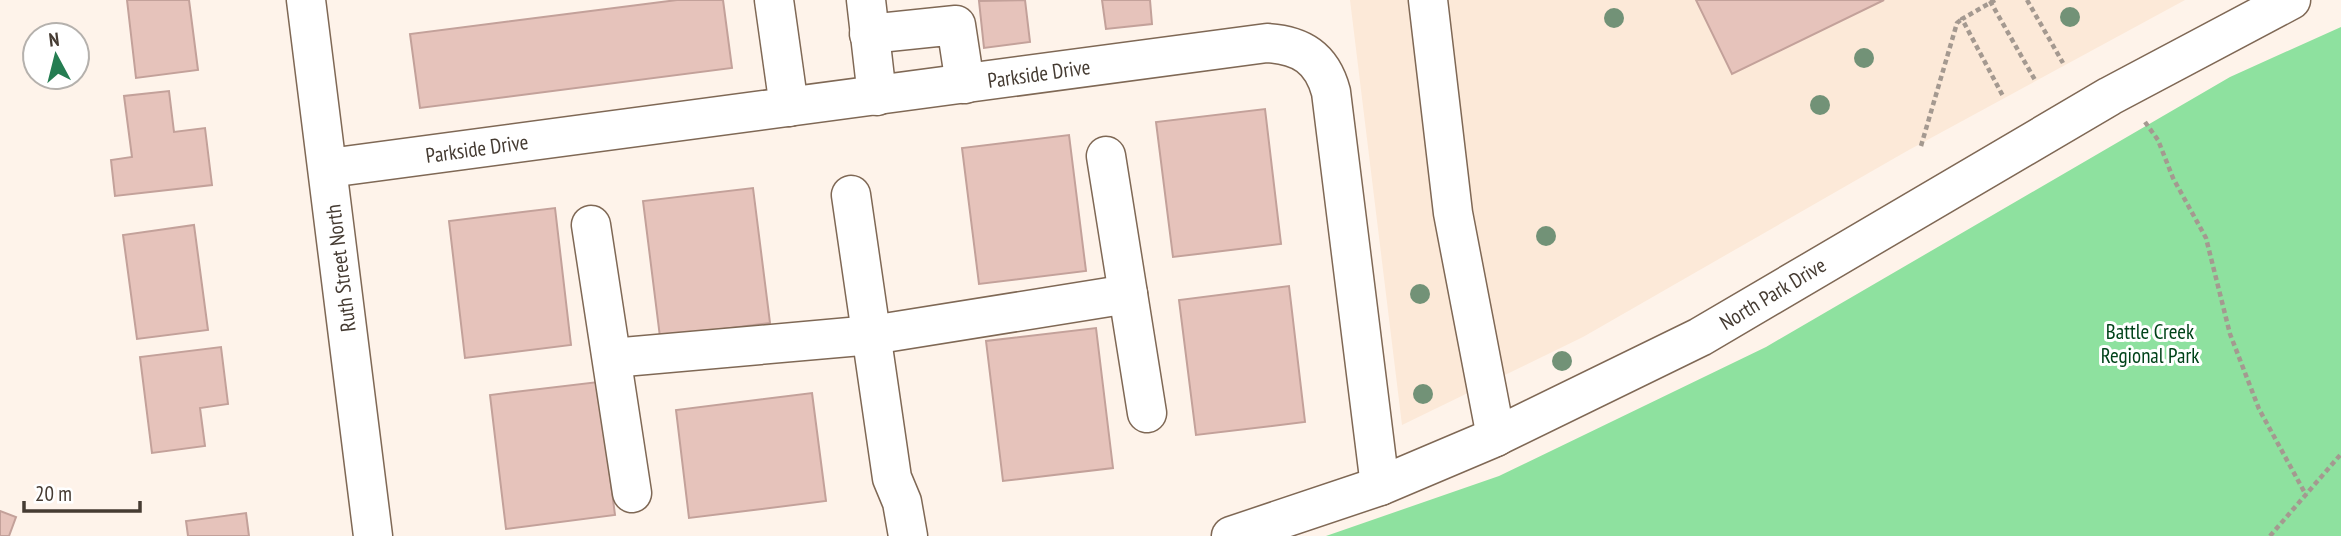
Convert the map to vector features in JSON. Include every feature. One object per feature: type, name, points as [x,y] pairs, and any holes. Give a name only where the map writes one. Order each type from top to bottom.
[{"type":"street","name":"Ruth Street North","points":[[306,0],[373,536]]},
{"type":"street","points":[[774,0],[789,107]]},
{"type":"street","points":[[1428,0],[1453,214],[1496,437]]},
{"type":"street","name":"North Park Drive","points":[[1231,536],[1380,486],[1496,437],[1700,337],[2110,96],[2291,0]]},
{"type":"street","points":[[877,96],[867,17],[956,25],[965,84]]},
{"type":"street","name":"Parkside Drive","points":[[329,168],[1268,43],[1287,44],[1310,54],[1326,72],[1331,92],[1380,486]]},
{"type":"street","points":[[1106,156],[1147,414]]},
{"type":"street","points":[[851,195],[892,478],[902,502],[908,536]]},
{"type":"street","points":[[592,225],[632,493]]},
{"type":"street","points":[[612,358],[872,335],[1128,294]]},
{"type":"path","points":[[2027,0],[2063,63]]},
{"type":"path","points":[[1920,146],[1956,23],[1992,1],[2035,80]]},
{"type":"path","points":[[1962,19],[2004,97]]},
{"type":"path","points":[[2141,117],[2158,140],[2173,178],[2206,238],[2235,347],[2259,409],[2305,495]]},
{"type":"path","points":[[2270,536],[2341,454]]},
{"type":"shaded area","points":[[1350,0],[2185,0],[1907,151],[1583,337],[1402,425]]},
{"type":"green space","name":"Battle Creek Regional Park","points":[[2341,27],[2341,536],[1326,536],[1499,476],[1766,347],[2230,77]]},
{"type":"building","points":[[127,0],[189,0],[198,70],[136,78]]},
{"type":"building","points":[[677,0],[723,0],[732,68],[420,108],[410,34]]},
{"type":"building","points":[[1025,0],[1030,42],[984,48],[979,1]]},
{"type":"building","points":[[1102,0],[1150,0],[1152,24],[1106,29]]},
{"type":"building","points":[[1696,0],[1884,0],[1732,74]]},
{"type":"building","points":[[169,91],[174,132],[205,128],[212,185],[115,196],[111,160],[132,157],[124,96]]},
{"type":"building","points":[[1265,109],[1281,244],[1173,257],[1156,122]]},
{"type":"building","points":[[1069,135],[1086,271],[979,284],[962,148]]},
{"type":"building","points":[[753,188],[770,323],[660,337],[643,201]]},
{"type":"building","points":[[555,208],[571,345],[465,358],[449,221]]},
{"type":"building","points":[[194,225],[208,330],[137,339],[123,235]]},
{"type":"building","points":[[1289,286],[1305,422],[1196,435],[1179,300]]},
{"type":"building","points":[[1096,328],[1113,468],[1003,481],[986,341]]},
{"type":"building","points":[[221,347],[228,404],[200,408],[205,446],[152,453],[140,357]]},
{"type":"building","points":[[598,382],[615,515],[506,529],[490,395]]},
{"type":"building","points":[[812,393],[826,501],[689,518],[676,410]]},
{"type":"building","points":[[0,511],[16,517],[9,536],[0,536]]},
{"type":"building","points":[[246,513],[249,536],[188,536],[186,521]]}]
